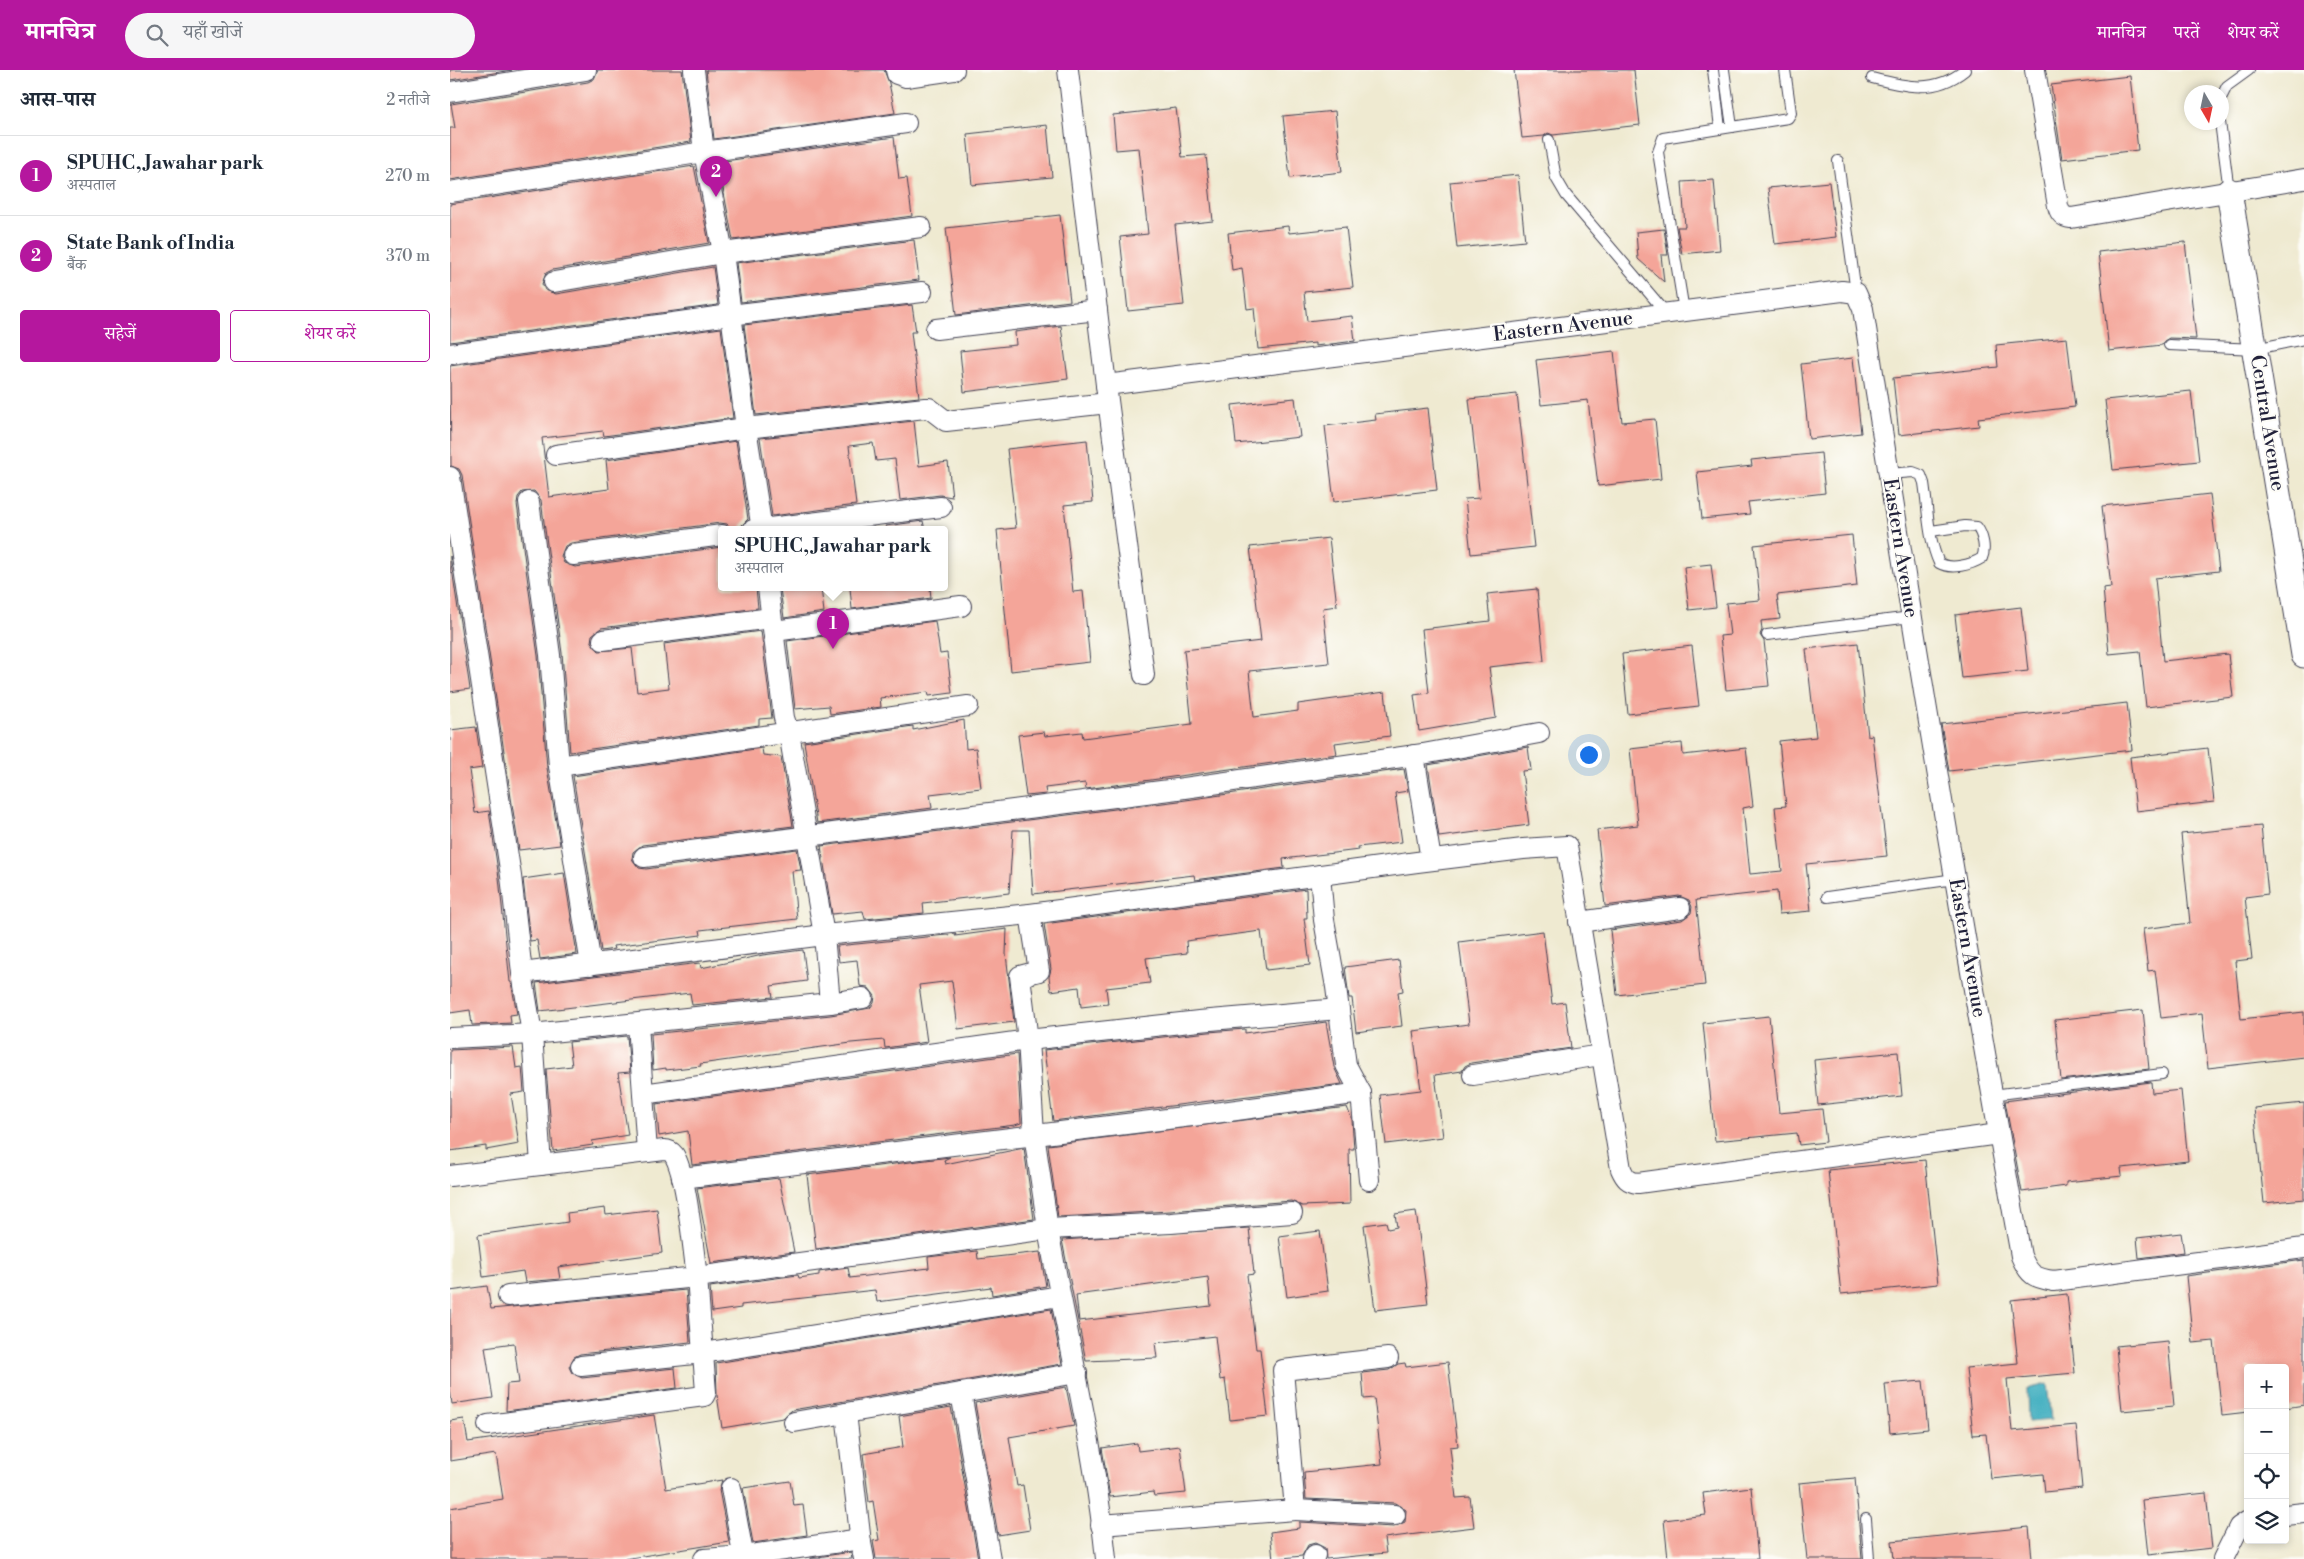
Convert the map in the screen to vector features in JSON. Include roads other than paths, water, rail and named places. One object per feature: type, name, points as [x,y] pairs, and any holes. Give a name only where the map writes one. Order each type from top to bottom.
[{"type":"street","points":[[450,92],[586,70]]},
{"type":"street","points":[[694,70],[704,152],[723,253],[758,526]]},
{"type":"street","points":[[896,70],[897,74],[906,77],[954,70]]},
{"type":"street","points":[[1068,70],[1107,394],[1144,675]]},
{"type":"street","points":[[2036,70],[2058,206],[2060,213],[2065,217],[2071,218],[2229,190],[2304,179]]},
{"type":"street","points":[[450,192],[704,152],[906,123]]},
{"type":"street","name":"Central Avenue","points":[[2229,190],[2255,349],[2297,566],[2304,655]]},
{"type":"street","points":[[554,282],[723,253],[922,227]]},
{"type":"street","name":"Eastern Avenue","points":[[556,454],[746,428],[924,408],[929,408],[946,421],[1107,394],[1676,312],[1842,291],[1856,293],[1863,309],[1911,617],[1992,1095],[2021,1256],[2027,1271],[2038,1279],[2054,1281],[2304,1248]]},
{"type":"street","points":[[450,354],[922,292]]},
{"type":"street","points":[[936,329],[1097,310]]},
{"type":"street","points":[[450,477],[511,876],[522,973],[532,1034],[541,1165]]},
{"type":"street","points":[[529,502],[550,655],[559,766],[591,965]]},
{"type":"street","points":[[789,526],[941,506]]},
{"type":"street","points":[[573,555],[718,536]]},
{"type":"street","points":[[768,591],[784,718],[789,733],[824,935],[830,1003]]},
{"type":"street","points":[[603,640],[961,606]]},
{"type":"street","points":[[559,766],[968,706]]},
{"type":"street","points":[[644,857],[807,837],[1414,755],[1539,733]]},
{"type":"street","points":[[1414,755],[1431,860]]},
{"type":"street","points":[[522,973],[824,935],[1030,914],[1431,860],[1523,849],[1567,846],[1621,1169],[1624,1177],[1630,1182],[1648,1182],[1999,1134]]},
{"type":"street","points":[[1320,875],[1324,920],[1346,1064],[1361,1093],[1369,1180]]},
{"type":"street","points":[[1579,922],[1680,908]]},
{"type":"street","points":[[1030,914],[1040,971],[1020,976],[1028,1040],[1034,1134],[1060,1296],[1084,1409],[1106,1559]]},
{"type":"street","points":[[450,1038],[532,1034],[638,1024],[863,998]]},
{"type":"street","points":[[643,1094],[1028,1040],[1199,1021],[1339,1009]]},
{"type":"street","points":[[638,1024],[648,1152]]},
{"type":"street","points":[[1473,1075],[1602,1054]]},
{"type":"street","points":[[682,1178],[1200,1115],[1361,1093]]},
{"type":"street","points":[[450,1176],[669,1150],[675,1157],[682,1178],[697,1277],[706,1392],[701,1398],[488,1425]]},
{"type":"street","points":[[508,1296],[697,1277],[1048,1229],[1171,1223],[1292,1212]]},
{"type":"street","points":[[581,1366],[703,1352],[1060,1296]]},
{"type":"street","points":[[1295,1510],[1283,1370],[1388,1358]]},
{"type":"street","points":[[794,1422],[1077,1373]]},
{"type":"street","points":[[961,1393],[990,1559]]},
{"type":"street","points":[[846,1413],[862,1551]]},
{"type":"street","points":[[731,1488],[744,1557]]},
{"type":"street","points":[[1101,1525],[1295,1510],[1396,1515]]},
{"type":"street","points":[[2289,1515],[2304,1513]]},
{"type":"street","points":[[2223,1559],[2239,1527],[2244,1524]]},
{"type":"street","points":[[704,1559],[744,1557],[854,1540],[862,1551]]},
{"type":"lane","points":[[1713,70],[1720,128]]},
{"type":"lane","points":[[1724,70],[1732,127]]},
{"type":"lane","points":[[1676,312],[1658,148],[1662,138],[1788,118],[1791,113],[1785,70]]},
{"type":"lane","points":[[1872,78],[1908,86],[1923,87],[1951,81],[1966,70]]},
{"type":"lane","points":[[2228,85],[2249,70]]},
{"type":"lane","points":[[2221,130],[2229,190]]},
{"type":"lane","points":[[1549,140],[1556,178],[1566,195],[1676,312]]},
{"type":"lane","points":[[1838,161],[1856,293]]},
{"type":"lane","points":[[2169,345],[2255,349],[2304,339]]},
{"type":"lane","points":[[1889,474],[1913,472],[1921,475],[1924,483],[1931,530],[1939,564],[1946,567],[1958,566],[1982,558],[1984,544],[1977,527],[1965,526],[1931,530]]},
{"type":"lane","points":[[1767,635],[1911,617]]},
{"type":"lane","points":[[1827,897],[1956,879]]},
{"type":"lane","points":[[1992,1095],[2162,1074]]},
{"type":"lane","points":[[1866,1519],[1869,1559]]},
{"type":"water","points":[[2047,1384],[2051,1420],[2028,1422],[2027,1389]]},
{"type":"place","name":"State Bank of India","points":[[716,197]]},
{"type":"place","name":"SPUHC, Jawahar park","points":[[833,649]]}]
